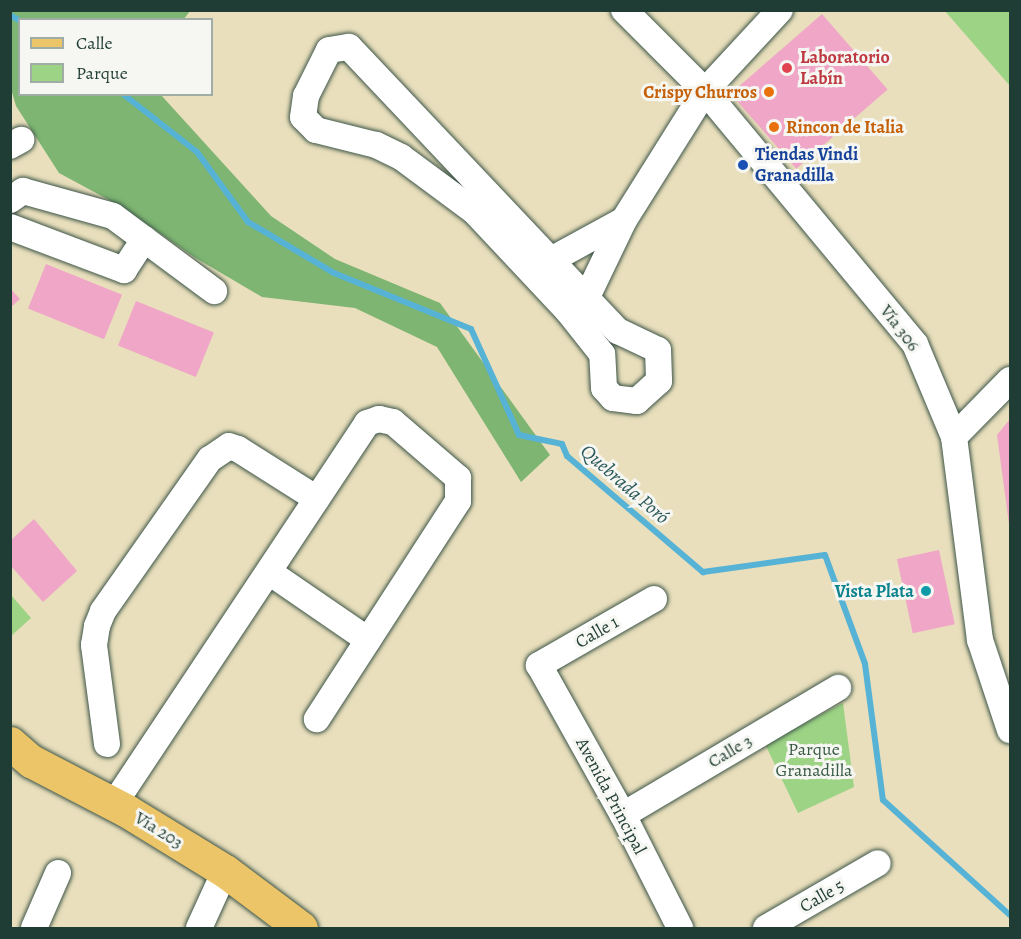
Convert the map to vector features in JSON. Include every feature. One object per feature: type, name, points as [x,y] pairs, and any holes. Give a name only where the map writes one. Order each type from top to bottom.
[{"type":"main road","name":"Vía 203","points":[[10,743],[31,761],[61,779],[114,804],[225,871],[301,928]]},
{"type":"street","name":"Vía 306","points":[[624,10],[705,91],[915,344],[954,438],[980,640],[1011,730]]},
{"type":"street","points":[[543,268],[455,196],[401,157],[376,145],[316,130],[303,117],[306,96],[329,50],[349,47],[473,176],[543,268],[577,305],[624,220],[705,91],[780,10]]},
{"type":"street","points":[[455,196],[473,176]]},
{"type":"street","points":[[10,200],[23,191],[112,216],[214,291]]},
{"type":"street","points":[[543,268],[624,220]]},
{"type":"street","points":[[10,227],[124,270],[144,239]]},
{"type":"street","points":[[954,438],[1011,380]]},
{"type":"street","points":[[114,804],[368,423],[378,419],[393,422],[458,478],[458,501],[317,719]]},
{"type":"street","points":[[107,744],[94,645],[97,626],[103,612],[210,459],[229,446],[238,449],[317,499]]},
{"type":"street","points":[[269,572],[368,640]]},
{"type":"street","name":"Calle 1","points":[[539,665],[654,599]]},
{"type":"street","name":"Avenida Principal","points":[[539,665],[623,815],[680,928]]},
{"type":"street","name":"Calle 3","points":[[623,815],[838,688]]},
{"type":"street","name":"Calle 5","points":[[766,928],[878,863]]},
{"type":"street","points":[[199,928],[225,871]]},
{"type":"street","points":[[34,928],[58,873]]},
{"type":"green space","points":[[11,11],[190,11],[185,18],[18,18],[18,96],[162,96],[271,216],[335,259],[440,303],[550,455],[521,482],[437,347],[355,308],[262,297],[194,257],[122,207],[59,173],[16,106],[11,89]]},
{"type":"green space","points":[[945,11],[1010,11],[1010,86]]},
{"type":"green space","points":[[11,595],[31,618],[10,636]]},
{"type":"green space","name":"Parque Granadilla","points":[[843,703],[854,787],[798,813],[765,744]]},
{"type":"building","points":[[822,14],[888,89],[796,169],[731,93]]},
{"type":"building","points":[[46,264],[122,295],[104,339],[28,309]]},
{"type":"building","points":[[10,288],[20,299],[10,308]]},
{"type":"building","points":[[136,301],[214,332],[196,377],[118,346]]},
{"type":"building","points":[[1010,419],[1010,524],[1009,524],[997,435]]},
{"type":"building","points":[[34,519],[77,571],[43,602],[10,565],[10,541]]},
{"type":"building","name":"Vista Plata","points":[[939,550],[955,624],[913,633],[897,559]]},
{"type":"waterway","name":"Quebrada Poró","points":[[10,15],[18,20]]},
{"type":"waterway","name":"Quebrada Poró","points":[[126,96],[197,152],[248,222],[334,273],[471,329],[519,435],[562,444],[567,456],[703,572],[825,555],[865,664],[883,800],[1010,915]]},
{"type":"place","name":"Laboratorio Labín","points":[[787,68]]},
{"type":"place","name":"Crispy Churros","points":[[769,92]]},
{"type":"place","name":"Rincon de Italia","points":[[774,127]]},
{"type":"place","name":"Tiendas Vindi Granadilla","points":[[743,165]]},
{"type":"place","name":"Vista Plata","points":[[926,591]]}]
